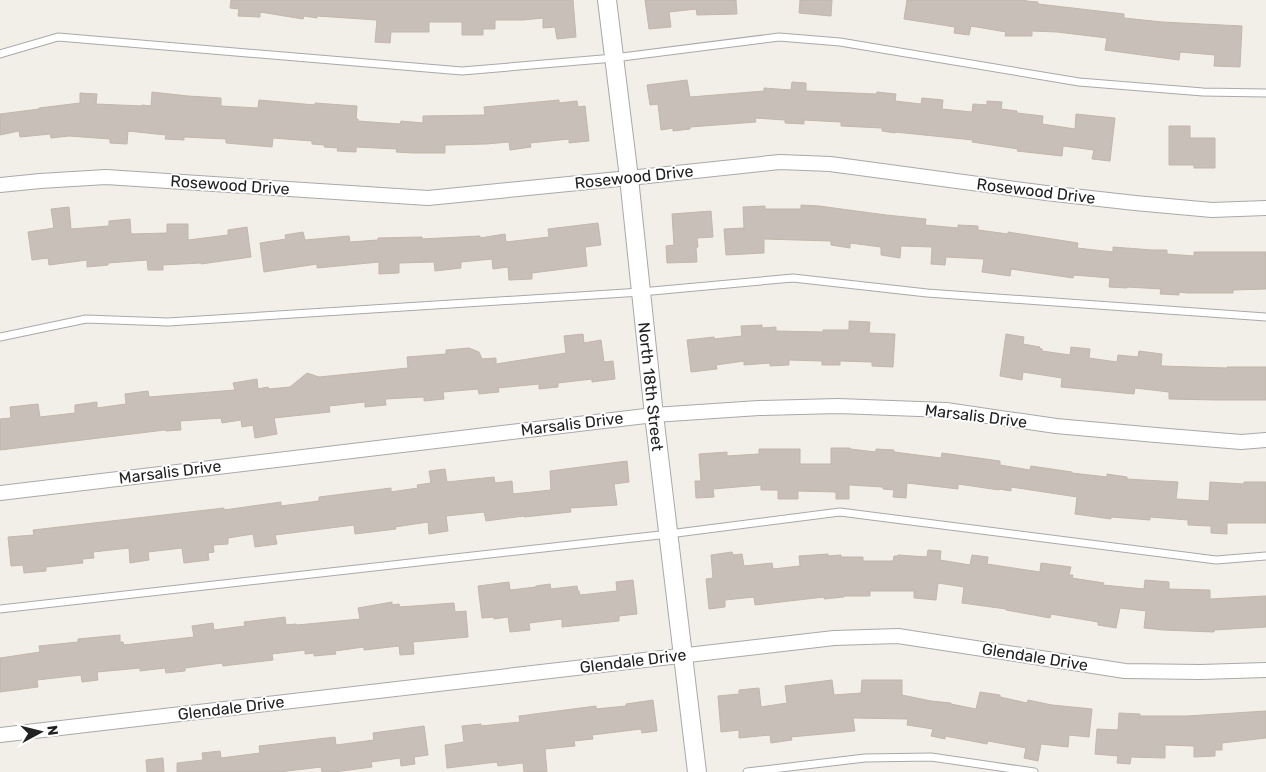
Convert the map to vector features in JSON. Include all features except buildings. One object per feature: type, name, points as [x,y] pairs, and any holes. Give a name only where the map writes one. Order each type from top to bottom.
[{"type":"street","name":"North 18th Street","points":[[607,0],[697,772]]},
{"type":"street","name":"Rosewood Drive","points":[[0,185],[106,177],[428,198],[780,162],[830,164],[1125,202],[1212,210],[1266,208]]},
{"type":"street","name":"Marsalis Drive","points":[[0,493],[654,415],[759,408],[838,406],[946,410],[1056,426],[1240,442],[1266,440]]},
{"type":"street","name":"Glendale Drive","points":[[0,735],[834,638],[898,636],[1125,671],[1200,672],[1266,670]]},
{"type":"lane","points":[[0,54],[58,37],[462,71],[614,58],[778,37],[840,42],[1079,82],[1203,92],[1266,94]]},
{"type":"lane","points":[[0,337],[86,319],[168,322],[641,292],[793,278],[927,294],[1266,317]]},
{"type":"lane","points":[[0,609],[669,534],[840,512],[1216,560],[1266,556]]},
{"type":"lane","points":[[748,772],[865,758],[931,757],[1034,772]]}]
